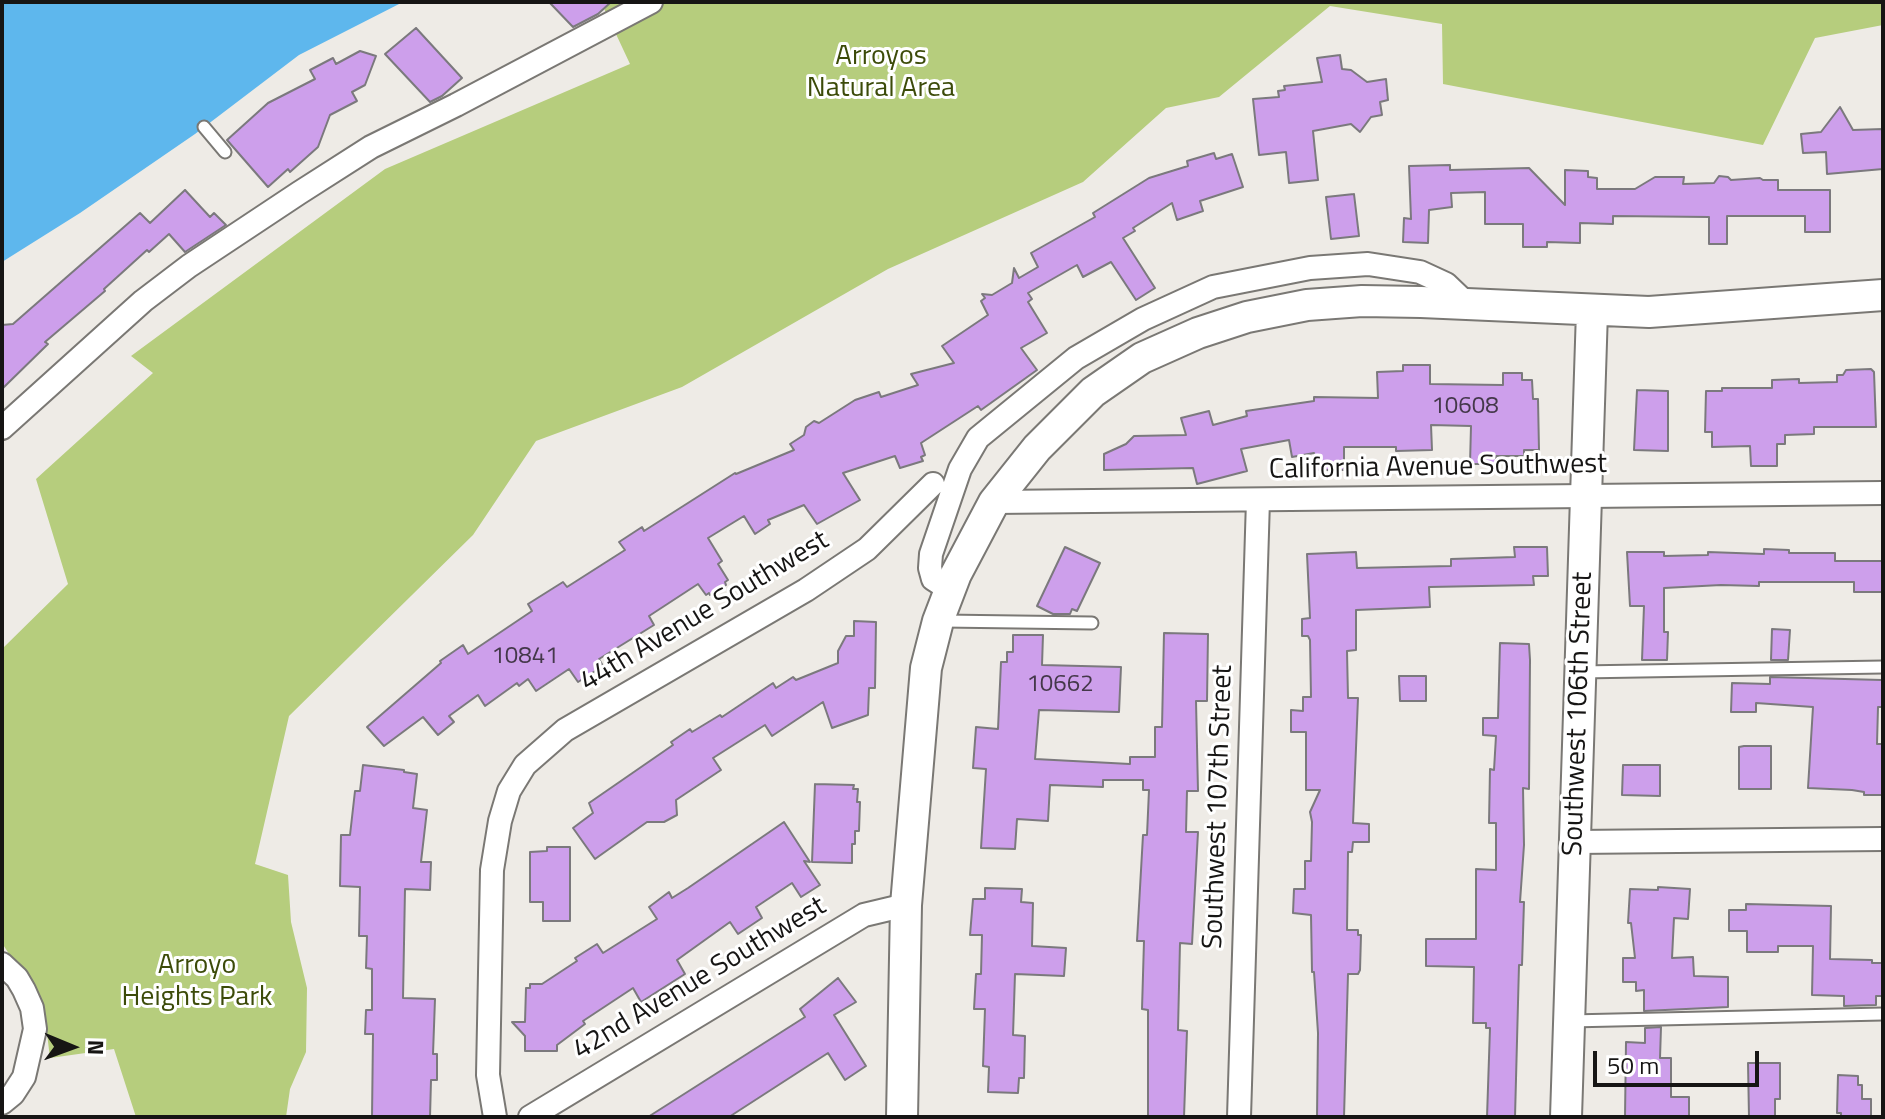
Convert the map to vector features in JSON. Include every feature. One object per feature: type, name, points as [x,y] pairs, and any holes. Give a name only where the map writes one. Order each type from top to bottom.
[{"type":"street","points":[[2,428],[143,301],[189,266],[299,193],[371,147],[651,2]]},
{"type":"street","points":[[950,590],[933,579],[931,554],[960,469],[978,438],[1076,358],[1143,319],[1213,287],[1310,268],[1368,264],[1420,272],[1446,284],[1468,305]]},
{"type":"street","points":[[902,1117],[906,905],[926,668],[938,621],[994,502],[1037,448],[1093,392],[1142,358],[1198,333],[1247,317],[1307,305],[1362,301],[1649,312],[1883,295]]},
{"type":"street","name":"Southwest 106th Street","points":[[1566,1117],[1592,311]]},
{"type":"street","name":"44th Avenue Southwest","points":[[495,1117],[488,1075],[490,894],[500,821],[509,791],[525,765],[565,730],[806,590],[867,549],[933,484]]},
{"type":"street","name":"California Avenue Southwest","points":[[994,502],[1883,493]]},
{"type":"street","name":"Southwest 107th Street","points":[[1239,1117],[1258,500]]},
{"type":"street","points":[[1575,842],[1883,839]]},
{"type":"street","name":"42nd Avenue Southwest","points":[[530,1117],[864,915],[906,905]]},
{"type":"street","points":[[2,964],[17,978],[24,990],[32,1008],[35,1029],[24,1077],[13,1094],[2,1103]]},
{"type":"lane","points":[[204,127],[225,152]]},
{"type":"lane","points":[[938,621],[1092,623]]},
{"type":"lane","points":[[1580,672],[1883,667]]},
{"type":"lane","points":[[1569,1021],[1883,1014]]},
{"type":"green space","points":[[601,2],[1883,2],[1883,25],[1815,38],[1763,145],[1443,84],[1442,24],[1330,6],[1219,97],[1166,108],[1083,182],[888,269],[682,387],[536,441],[473,535],[289,716],[255,864],[288,875],[291,922],[307,988],[306,1052],[290,1089],[286,1117],[136,1117],[114,1049],[50,1058],[44,1009],[2,943],[2,649],[68,584],[36,479],[153,373],[131,356],[385,169],[630,64]]},
{"type":"water","points":[[2,2],[403,2],[299,55],[195,134],[2,262]]},
{"type":"building","points":[[549,2],[611,2],[598,14],[573,27]]},
{"type":"building","points":[[416,28],[462,78],[430,102],[385,54]]},
{"type":"building","points":[[360,51],[376,56],[365,85],[352,92],[357,101],[330,115],[318,147],[268,187],[227,140],[268,103],[315,79],[310,70],[333,58],[336,64]]},
{"type":"building","points":[[1340,55],[1342,69],[1351,70],[1367,82],[1386,79],[1388,100],[1380,102],[1382,115],[1371,117],[1360,132],[1351,124],[1313,131],[1318,180],[1289,183],[1286,152],[1259,155],[1253,99],[1279,97],[1278,91],[1285,90],[1284,86],[1322,82],[1317,58]]},
{"type":"building","points":[[1840,107],[1853,130],[1883,129],[1883,169],[1827,174],[1826,152],[1803,153],[1801,134],[1821,132]]},
{"type":"building","points":[[1214,153],[1216,159],[1232,154],[1243,187],[1200,201],[1203,211],[1177,220],[1172,203],[1123,238],[1155,288],[1136,300],[1111,262],[1083,277],[1077,265],[1028,293],[1032,299],[1028,302],[1047,333],[1021,348],[1037,370],[981,410],[978,406],[921,443],[925,455],[921,457],[923,461],[900,468],[895,456],[843,473],[860,500],[817,524],[804,505],[768,520],[770,524],[755,534],[744,516],[708,538],[722,561],[718,564],[728,580],[726,585],[706,595],[698,584],[649,616],[654,625],[599,659],[603,666],[578,682],[569,669],[536,691],[528,679],[519,686],[517,683],[485,706],[478,695],[449,716],[454,722],[438,735],[423,717],[384,746],[367,727],[440,661],[463,645],[468,654],[532,611],[528,604],[563,582],[567,587],[625,550],[619,542],[642,527],[644,531],[735,473],[794,450],[790,444],[804,435],[806,427],[814,421],[819,423],[855,400],[879,392],[881,397],[918,385],[911,374],[954,363],[942,346],[988,315],[981,301],[985,298],[982,294],[992,295],[1012,283],[1014,268],[1019,278],[1038,267],[1031,253],[1095,217],[1093,213],[1149,178],[1188,166],[1187,161]]},
{"type":"building","points":[[1450,165],[1450,170],[1529,168],[1565,205],[1565,170],[1588,171],[1588,177],[1597,178],[1597,189],[1635,189],[1655,177],[1684,177],[1683,184],[1714,183],[1719,176],[1731,180],[1778,180],[1778,190],[1830,190],[1830,232],[1805,232],[1805,216],[1727,216],[1727,244],[1709,244],[1709,217],[1613,216],[1613,224],[1580,223],[1580,243],[1547,242],[1547,247],[1523,247],[1523,224],[1485,224],[1485,192],[1451,193],[1452,207],[1429,210],[1428,243],[1403,242],[1404,218],[1411,219],[1409,166]]},
{"type":"building","points":[[185,190],[210,217],[214,213],[226,225],[185,252],[169,234],[149,252],[147,250],[45,342],[48,344],[2,389],[2,325],[13,324],[140,213],[150,223]]},
{"type":"building","points":[[1354,194],[1359,236],[1331,239],[1326,197]]},
{"type":"building","points":[[1403,365],[1430,365],[1430,384],[1503,385],[1503,373],[1522,373],[1522,380],[1532,380],[1533,399],[1538,399],[1539,450],[1524,450],[1524,456],[1496,456],[1496,464],[1470,464],[1471,426],[1431,425],[1432,450],[1344,447],[1344,470],[1314,470],[1314,453],[1292,457],[1289,440],[1241,449],[1247,471],[1197,484],[1193,468],[1104,470],[1104,454],[1126,444],[1134,436],[1186,435],[1181,418],[1209,411],[1213,425],[1247,416],[1246,411],[1314,401],[1314,397],[1378,398],[1377,372],[1403,371]]},
{"type":"building","points":[[1871,369],[1874,372],[1876,427],[1814,427],[1814,434],[1785,435],[1785,444],[1777,444],[1777,466],[1751,466],[1750,446],[1712,447],[1712,432],[1705,432],[1706,391],[1772,388],[1772,380],[1837,382],[1837,375],[1843,375],[1846,370]]},
{"type":"building","points":[[1637,390],[1668,391],[1668,451],[1634,450]]},
{"type":"building","points":[[1065,547],[1100,563],[1077,611],[1072,609],[1070,614],[1053,614],[1037,606]]},
{"type":"building","points":[[1514,547],[1547,547],[1548,576],[1533,576],[1534,585],[1429,587],[1430,607],[1356,610],[1356,650],[1347,651],[1348,698],[1358,698],[1353,823],[1369,824],[1369,842],[1353,842],[1352,852],[1348,852],[1347,930],[1358,930],[1358,935],[1361,935],[1360,970],[1358,974],[1348,974],[1344,1117],[1317,1117],[1318,1033],[1311,915],[1293,913],[1294,889],[1305,889],[1305,861],[1311,861],[1310,812],[1320,790],[1306,790],[1306,732],[1291,732],[1291,710],[1303,711],[1303,697],[1311,697],[1310,640],[1308,636],[1302,636],[1302,619],[1310,618],[1307,554],[1356,552],[1357,568],[1451,566],[1451,559],[1515,557]]},
{"type":"building","points":[[1764,549],[1789,550],[1789,553],[1835,553],[1835,561],[1883,561],[1883,592],[1854,592],[1854,582],[1759,582],[1759,586],[1664,588],[1667,660],[1642,660],[1644,606],[1630,606],[1627,552],[1664,552],[1664,556],[1708,555],[1708,552],[1764,554]]},
{"type":"building","points":[[854,621],[876,622],[875,688],[869,688],[868,715],[832,728],[823,702],[772,736],[765,725],[713,758],[721,770],[676,800],[677,815],[664,822],[647,822],[595,859],[573,828],[593,813],[589,803],[673,745],[671,742],[690,729],[692,732],[720,715],[722,717],[773,683],[776,688],[793,677],[796,680],[838,663],[838,651],[846,636],[854,636]]},
{"type":"building","points":[[1772,629],[1790,630],[1788,660],[1771,660]]},
{"type":"building","points":[[1164,633],[1208,634],[1207,701],[1196,701],[1198,791],[1187,791],[1186,832],[1198,832],[1192,944],[1180,943],[1178,1030],[1187,1031],[1184,1117],[1148,1117],[1148,1010],[1142,1009],[1144,941],[1137,941],[1143,835],[1147,835],[1149,790],[1143,790],[1143,780],[1103,780],[1103,787],[1050,785],[1048,821],[1017,819],[1015,849],[981,848],[986,769],[973,768],[976,727],[998,729],[1001,662],[1007,662],[1007,652],[1013,652],[1013,635],[1043,635],[1042,665],[1121,667],[1119,712],[1039,710],[1035,759],[1130,764],[1130,757],[1155,757],[1155,727],[1162,727]]},
{"type":"building","points":[[1500,643],[1529,644],[1530,660],[1529,789],[1523,788],[1524,845],[1520,902],[1524,902],[1515,1117],[1487,1117],[1490,1028],[1486,1028],[1486,1023],[1473,1023],[1474,967],[1426,966],[1426,939],[1476,939],[1476,869],[1496,870],[1496,823],[1489,823],[1490,769],[1494,770],[1496,736],[1483,735],[1483,718],[1498,718]]},
{"type":"building","points":[[1399,676],[1426,676],[1426,701],[1400,701]]},
{"type":"building","points":[[1770,677],[1882,680],[1877,744],[1883,744],[1883,795],[1808,788],[1813,707],[1756,703],[1756,712],[1731,712],[1732,683],[1770,684]]},
{"type":"building","points":[[1771,746],[1771,789],[1739,789],[1739,747]]},
{"type":"building","points":[[363,765],[417,774],[413,808],[427,810],[421,862],[431,862],[430,890],[405,889],[403,998],[435,999],[433,1054],[437,1054],[437,1080],[431,1080],[430,1117],[372,1117],[373,1034],[365,1034],[366,1010],[372,1010],[372,969],[366,968],[367,936],[359,936],[360,887],[340,886],[341,835],[350,835],[355,791],[360,791]]},
{"type":"building","points":[[1623,765],[1660,765],[1660,796],[1622,795]]},
{"type":"building","points":[[815,784],[854,785],[853,789],[858,789],[859,831],[855,831],[855,844],[852,844],[852,863],[812,862]]},
{"type":"building","points":[[784,822],[810,862],[804,861],[820,885],[801,897],[792,883],[756,907],[762,918],[738,934],[730,922],[677,960],[685,974],[641,1002],[633,988],[583,1021],[585,1024],[557,1045],[557,1051],[525,1051],[525,1036],[512,1022],[525,1022],[526,988],[530,988],[530,984],[542,984],[597,944],[603,953],[657,919],[649,907],[669,892],[672,898],[688,888]]},
{"type":"building","points":[[547,847],[570,847],[570,921],[543,921],[543,902],[530,902],[530,852],[547,851]]},
{"type":"building","points":[[1658,887],[1690,889],[1688,919],[1674,918],[1672,958],[1693,957],[1694,976],[1728,977],[1728,1007],[1644,1011],[1644,990],[1636,991],[1636,982],[1623,982],[1623,958],[1635,958],[1631,923],[1628,923],[1630,889],[1658,890]]},
{"type":"building","points":[[985,888],[1022,889],[1021,902],[1033,903],[1032,946],[1066,948],[1064,976],[1015,974],[1013,1035],[1025,1036],[1024,1078],[1019,1078],[1018,1093],[988,1092],[989,1067],[983,1066],[985,1009],[974,1009],[976,974],[981,974],[982,935],[970,935],[973,899],[985,899]]},
{"type":"building","points":[[1746,904],[1831,906],[1830,959],[1883,963],[1883,996],[1876,996],[1876,1005],[1844,1006],[1844,996],[1812,995],[1813,946],[1778,946],[1778,952],[1747,952],[1747,931],[1729,931],[1729,910],[1746,910]]},
{"type":"building","points":[[838,978],[856,1002],[834,1015],[866,1066],[845,1080],[828,1053],[729,1117],[648,1117],[805,1017],[800,1009]]},
{"type":"building","points":[[1661,1027],[1660,1058],[1671,1058],[1671,1097],[1689,1097],[1689,1117],[1625,1117],[1626,1042],[1645,1043],[1645,1028]]},
{"type":"building","points":[[1748,1063],[1780,1063],[1780,1099],[1775,1099],[1775,1117],[1749,1117]]},
{"type":"building","points":[[1838,1075],[1858,1076],[1862,1099],[1871,1099],[1871,1117],[1841,1117],[1841,1113],[1837,1113]]},
{"type":"park label","name":"Arroyos Natural Area","points":[[881,73]]},
{"type":"park label","name":"Arroyo Heights Park","points":[[197,982]]}]
